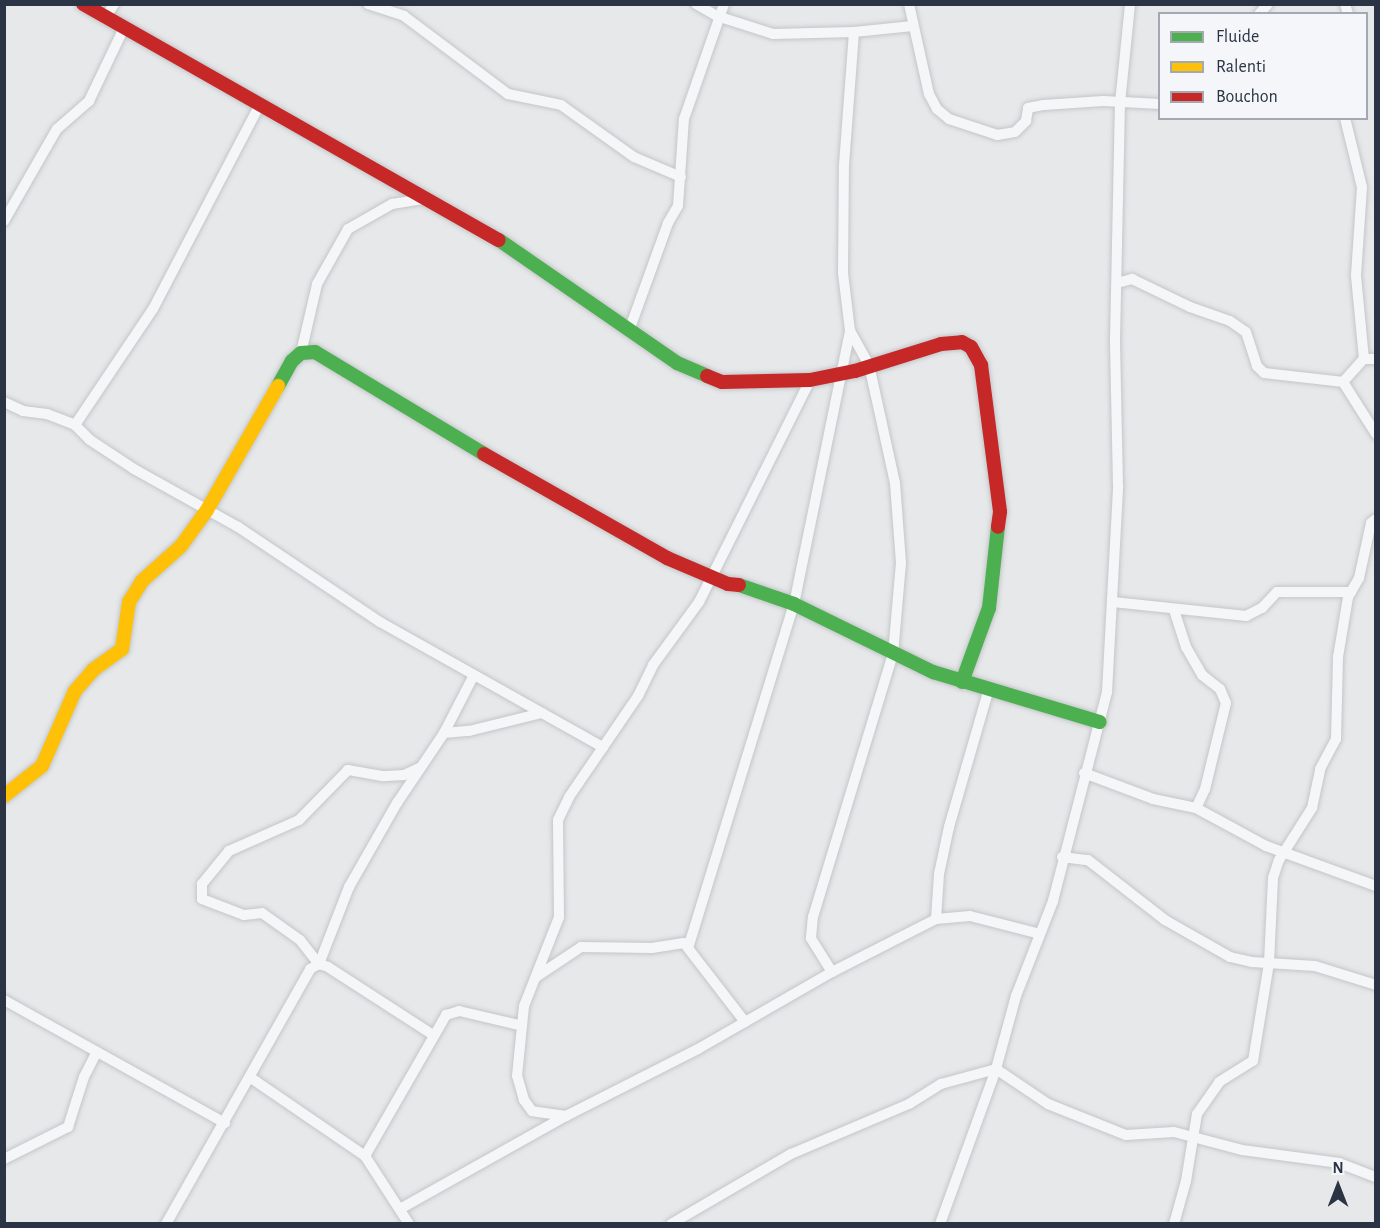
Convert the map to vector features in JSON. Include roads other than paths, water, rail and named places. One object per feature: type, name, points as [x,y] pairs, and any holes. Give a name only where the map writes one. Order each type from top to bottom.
[{"type":"street","points":[[83,4],[512,248],[630,328],[677,363],[722,382],[810,380],[844,373],[941,344],[962,342],[971,347],[981,365],[1000,512],[989,608],[963,681]]},
{"type":"street","points":[[105,18],[114,4]]},
{"type":"street","points":[[368,4],[404,16],[508,94],[561,105],[634,158],[681,177]]},
{"type":"street","points":[[696,4],[717,16],[773,34],[854,32],[913,26]]},
{"type":"street","points":[[630,328],[668,223],[678,206],[684,119],[717,16],[724,4]]},
{"type":"street","points":[[909,4],[929,94],[937,109],[949,119],[997,135],[1015,132],[1026,121],[1028,108],[1120,103],[1158,104]]},
{"type":"street","points":[[940,1224],[996,1069],[1016,996],[1040,934],[1107,692],[1118,486],[1117,283],[1120,103],[1130,4]]},
{"type":"street","points":[[4,221],[57,129],[89,101],[124,28]]},
{"type":"street","points":[[689,945],[794,604],[844,373],[850,331],[843,273],[844,165],[854,32]]},
{"type":"street","points":[[75,425],[153,309],[260,104]]},
{"type":"street","points":[[1117,283],[1132,279],[1190,307],[1230,321],[1246,332],[1257,366],[1264,373],[1343,382],[1370,359],[1356,276],[1362,187],[1345,120]]},
{"type":"street","points":[[4,796],[42,766],[75,692],[93,670],[122,649],[129,602],[142,582],[181,546],[207,510],[292,361],[301,353],[317,284],[348,229],[392,204],[423,199]]},
{"type":"street","points":[[832,972],[811,938],[813,917],[893,654],[901,563],[896,483],[869,365],[850,331]]},
{"type":"street","points":[[301,353],[315,352],[441,430],[667,558],[709,576],[794,604],[893,654],[963,681],[1100,722]]},
{"type":"street","points":[[566,1116],[532,1111],[524,1100],[517,1076],[519,1025],[534,979],[559,917],[558,820],[638,696],[653,665],[686,625],[810,380]]},
{"type":"street","points":[[1343,382],[1376,434]]},
{"type":"street","points":[[4,402],[22,411],[47,414],[75,425],[90,440],[134,469],[207,510],[380,622],[603,747]]},
{"type":"street","points":[[1174,1224],[1197,1114],[1213,1089],[1253,1061],[1269,963],[1273,878],[1311,808],[1322,762],[1336,739],[1338,657],[1351,592],[1359,578],[1371,523],[1376,519]]},
{"type":"street","points":[[1113,602],[1246,616],[1262,608],[1277,592],[1351,592]]},
{"type":"street","points":[[1174,610],[1186,647],[1202,675],[1220,689],[1226,703],[1205,789],[1196,808]]},
{"type":"street","points":[[166,1224],[251,1078],[310,969],[319,964],[349,887],[420,768],[444,733],[474,675]]},
{"type":"street","points":[[936,919],[939,874],[952,815],[989,688]]},
{"type":"street","points":[[444,733],[469,731],[542,713]]},
{"type":"street","points":[[420,768],[404,775],[382,776],[348,770],[299,820],[229,851],[202,884],[202,899],[244,915],[262,913],[300,940],[319,964],[433,1035]]},
{"type":"street","points":[[1084,773],[1153,799],[1196,808],[1255,841],[1376,886]]},
{"type":"street","points":[[1062,857],[1088,860],[1165,920],[1230,957],[1269,963],[1315,966],[1376,986]]},
{"type":"street","points":[[400,1209],[566,1116],[745,1022],[832,972],[936,919],[970,916],[1040,934]]},
{"type":"street","points":[[534,979],[581,947],[689,945]]},
{"type":"street","points":[[689,945],[745,1022]]},
{"type":"street","points":[[4,1000],[225,1123]]},
{"type":"street","points":[[365,1156],[446,1015],[459,1011],[519,1025]]},
{"type":"street","points":[[4,1159],[42,1143],[68,1127],[84,1077],[97,1052]]},
{"type":"street","points":[[670,1224],[791,1154],[909,1104],[941,1084],[996,1069],[1048,1104],[1115,1131],[1134,1136],[1163,1131],[1242,1150],[1339,1163],[1376,1177]]},
{"type":"street","points":[[251,1078],[365,1156],[408,1224]]}]
